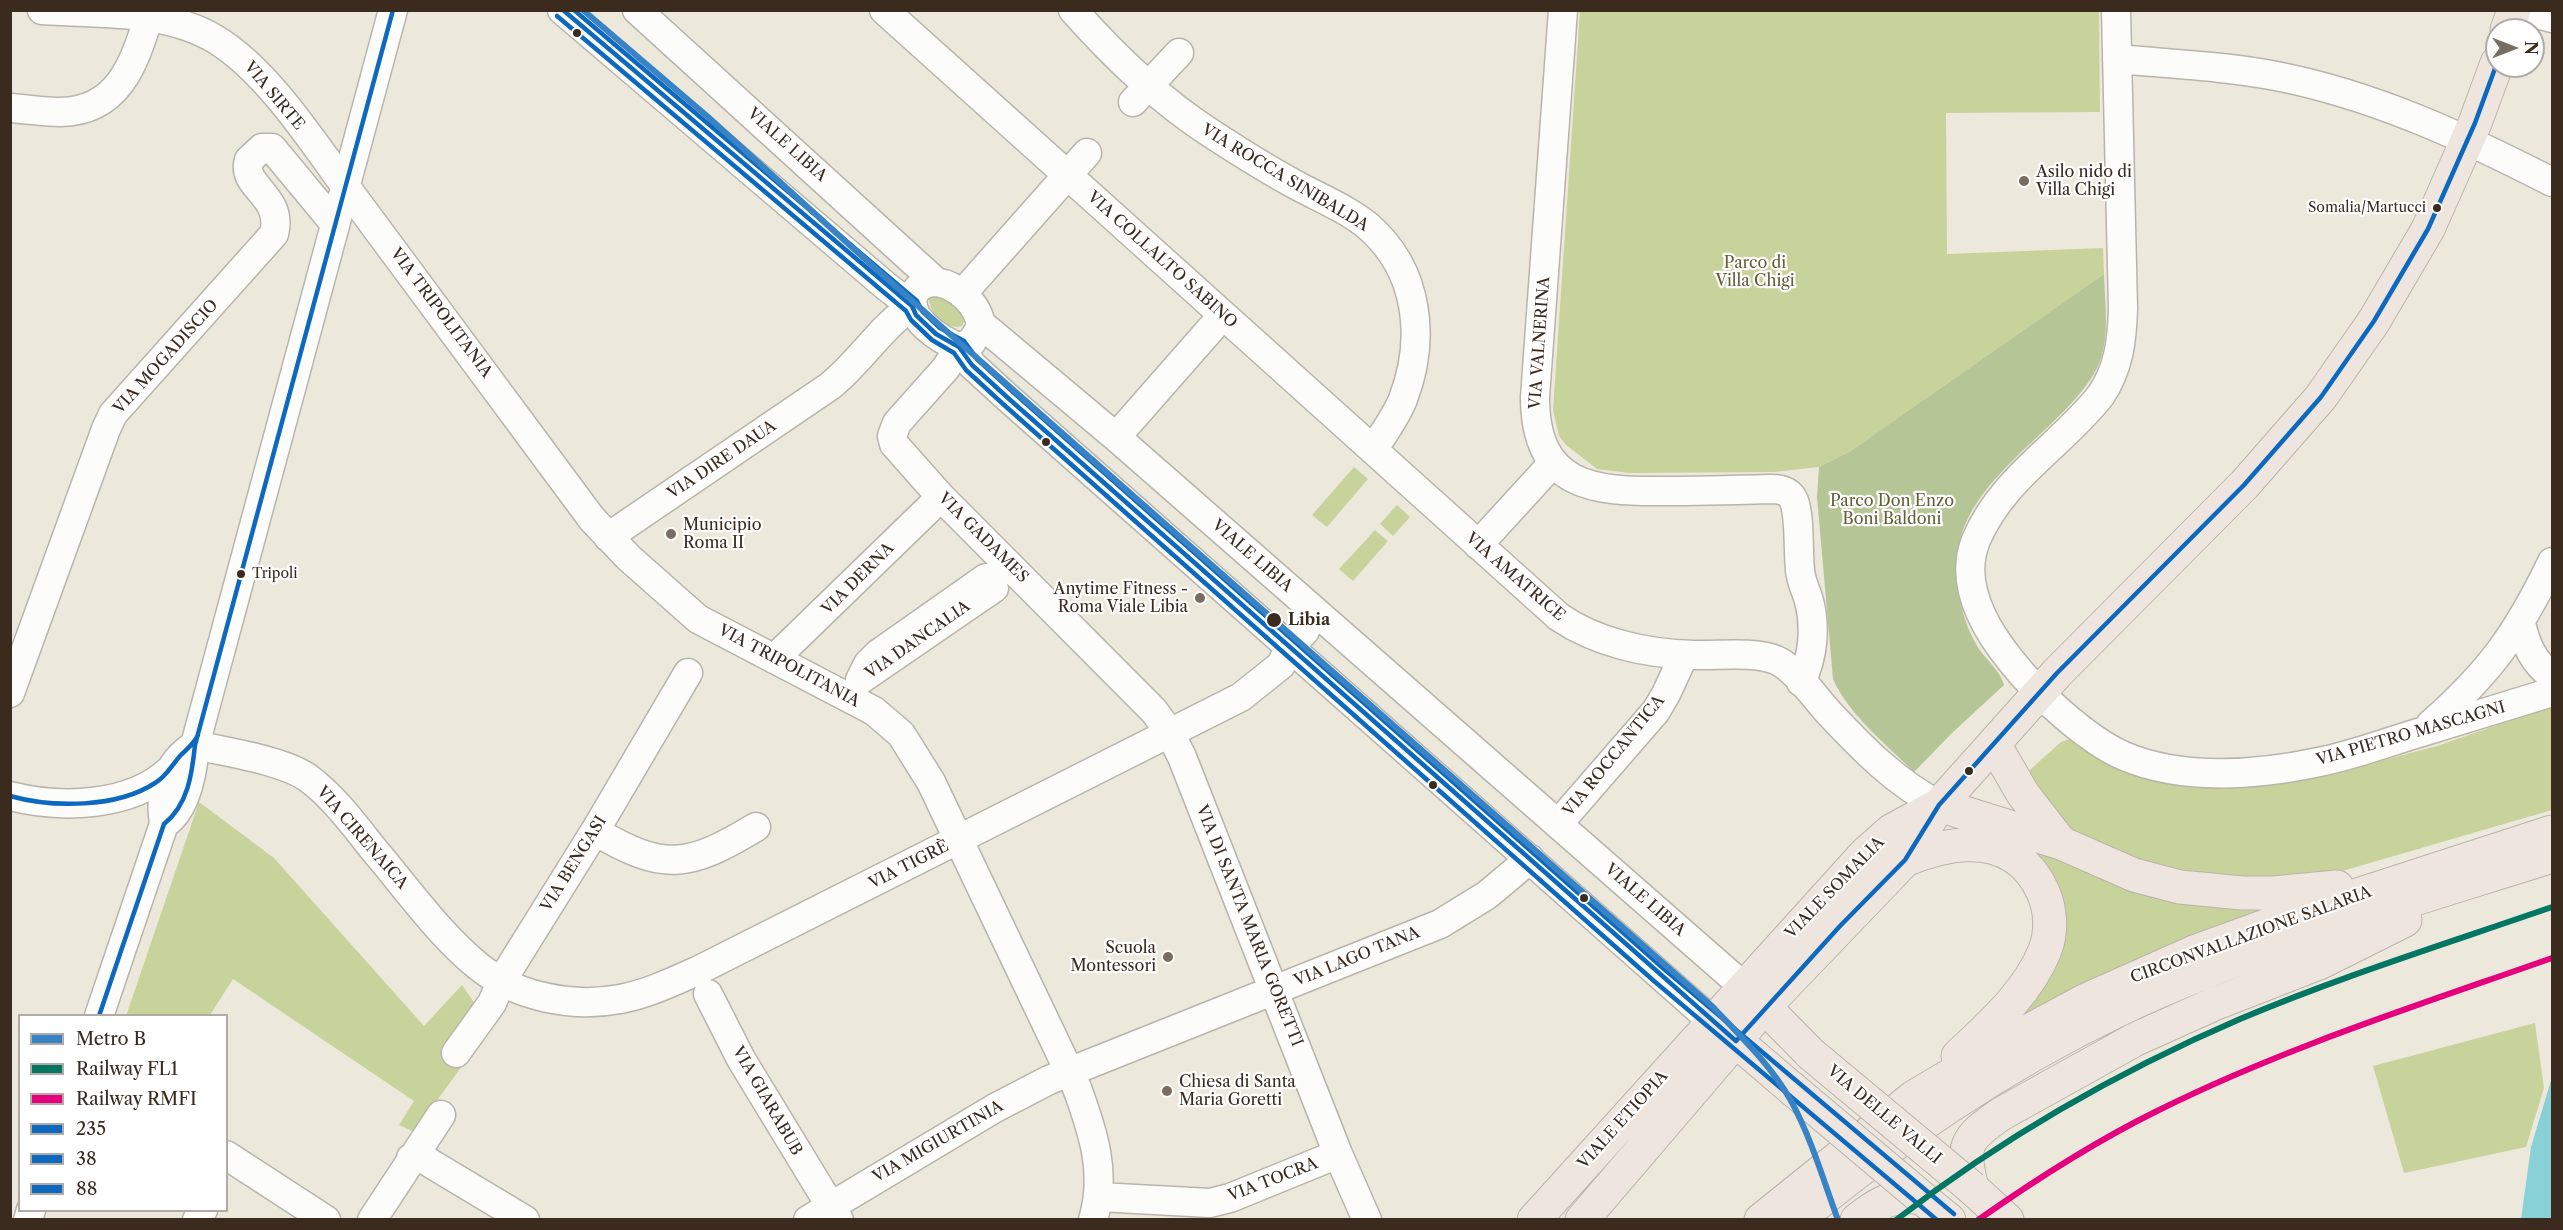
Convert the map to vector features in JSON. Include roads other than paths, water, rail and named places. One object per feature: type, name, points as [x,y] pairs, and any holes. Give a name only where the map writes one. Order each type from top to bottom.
[{"type":"main road","name":"VIALE SOMALIA","points":[[1755,996],[1905,860],[1939,805],[2068,660],[2244,485],[2326,390],[2367,333],[2412,258],[2468,140],[2491,78]]},
{"type":"main road","points":[[1994,744],[2023,794],[2061,843]]},
{"type":"main road","name":"VIALE SOMALIA","points":[[1755,996],[1870,848],[1891,831],[1939,805]]},
{"type":"main road","points":[[1939,805],[2061,843],[2134,875],[2180,887],[2212,892],[2273,893],[2393,882]]},
{"type":"main road","name":"CIRCONVALLAZIONE SALARIA","points":[[1761,1220],[1914,1097],[2050,1018],[2194,952],[2393,882],[2553,832]]},
{"type":"main road","points":[[1905,860],[1923,852],[1947,847],[1986,845],[2001,848],[2015,857],[2035,878],[2047,903],[2049,922],[2045,950],[2014,999],[1985,1030],[1914,1097]]},
{"type":"main road","name":"CIRCONVALLAZIONE SALARIA","points":[[1797,1220],[1875,1157],[1936,1113],[1987,1080],[2092,1023],[2143,999],[2255,954],[2553,856]]},
{"type":"main road","points":[[1972,1188],[1965,1154],[1972,1138],[1989,1123],[2102,1056],[2214,1004],[2332,957],[2429,908],[2476,881]]},
{"type":"main road","points":[[1755,996],[1724,1031],[1949,1220]]},
{"type":"main road","name":"VIA DELLE VALLI","points":[[1755,996],[1811,1054],[2007,1220]]},
{"type":"main road","name":"VIALE ETIOPIA","points":[[1537,1218],[1724,1031]]},
{"type":"main road","name":"VIALE ETIOPIA","points":[[1582,1220],[1724,1031]]},
{"type":"main road","points":[[1857,1220],[1890,1198],[1899,1196],[1922,1198]]},
{"type":"street","name":"VIA SIRTE","points":[[42,10],[168,21],[214,39],[246,60],[345,186]]},
{"type":"street","points":[[164,824],[173,816],[188,786],[195,745],[393,10]]},
{"type":"street","points":[[562,10],[912,306],[916,315],[930,329],[945,341],[959,347],[972,365],[1008,398],[1297,656],[1724,1031]]},
{"type":"street","name":"VIALE LIBIA","points":[[637,10],[936,282]]},
{"type":"street","name":"VIA COLLALTO SABINO","points":[[884,10],[1438,510]]},
{"type":"street","name":"VIA ROCCA SINIBALDA","points":[[1073,10],[1113,52],[1140,94],[1181,113],[1225,143],[1361,222],[1380,237],[1397,260],[1407,280],[1414,307],[1415,346],[1402,400],[1373,450]]},
{"type":"street","name":"VIA VALNERINA","points":[[1563,10],[1535,398],[1538,431],[1553,463],[1581,483],[1603,490],[1771,489],[1785,491],[1794,501],[1801,580],[1809,599],[1812,646],[1808,667],[1801,682]]},
{"type":"street","name":"VIA PIETRO MASCAGNI","points":[[2116,10],[2123,309],[2121,346],[2110,381],[2097,400],[2001,496],[1982,528],[1972,557],[1973,590],[1984,622],[2011,661],[2040,692],[2070,720],[2107,748],[2135,760],[2182,771],[2245,771],[2297,766],[2357,752],[2553,692]]},
{"type":"street","points":[[2522,10],[2553,18]]},
{"type":"street","points":[[10,108],[77,111],[102,100],[119,86],[129,73],[148,19]]},
{"type":"street","points":[[1140,94],[1179,53]]},
{"type":"street","points":[[2117,59],[2232,69],[2308,83],[2415,117],[2553,182]]},
{"type":"street","name":"VIA MOGADISCIO","points":[[10,693],[106,429],[114,414],[274,234],[276,213],[249,176],[249,160],[262,148],[272,148],[278,152],[335,224]]},
{"type":"street","points":[[962,294],[1087,153]]},
{"type":"street","name":"VIA TRIPOLITANIA","points":[[345,186],[592,519],[608,537],[698,619],[874,711],[901,734],[931,782],[1071,1073],[1096,1144],[1100,1212]]},
{"type":"street","points":[[912,306],[915,293],[920,287],[936,282],[946,284],[962,294],[974,309],[981,324],[975,339],[959,347]]},
{"type":"street","name":"VIA DIRE DAUA","points":[[608,537],[836,382],[890,322],[912,306]]},
{"type":"street","points":[[1116,437],[1223,315]]},
{"type":"street","name":"VIALE LIBIA","points":[[981,324],[1116,437],[1689,939],[1689,957],[1682,969],[1674,974],[1659,975]]},
{"type":"street","name":"VIA GADAMES","points":[[959,347],[946,368],[897,423],[892,436],[895,447],[941,496],[1000,574],[1114,669],[1154,711],[1170,733]]},
{"type":"street","points":[[1478,545],[1553,463]]},
{"type":"street","name":"VIA DERNA","points":[[774,659],[941,496]]},
{"type":"street","name":"VIA AMATRICE","points":[[1438,510],[1550,610],[1578,630],[1607,640],[1657,652],[1769,658],[1783,664],[1851,736],[1888,771],[1909,788],[1939,805]]},
{"type":"street","points":[[2422,731],[2480,678],[2511,640],[2553,562]]},
{"type":"street","points":[[1297,656],[1307,626],[1305,603]]},
{"type":"street","points":[[2521,623],[2531,654],[2553,676]]},
{"type":"street","points":[[1297,656],[1308,646],[1312,637],[1335,628]]},
{"type":"street","name":"VIA ROCCANTICA","points":[[1558,824],[1656,711],[1684,655]]},
{"type":"street","name":"VIA TIGRÈ","points":[[501,982],[536,996],[582,1002],[620,999],[657,989],[1247,693],[1281,665],[1297,656]]},
{"type":"street","name":"VIA BENGASI","points":[[456,1053],[492,1003],[501,982],[688,673]]},
{"type":"street","name":"VIA DI SANTA MARIA GORETTI","points":[[1170,733],[1182,757],[1275,990],[1338,1154],[1367,1220]]},
{"type":"street","points":[[100,1014],[164,824],[162,790],[170,770],[180,756],[195,745]]},
{"type":"street","name":"VIA CIRENAICA","points":[[195,745],[268,763],[308,778],[339,808],[448,938],[479,967],[501,982]]},
{"type":"street","points":[[10,796],[52,805],[80,803],[124,795],[150,787],[170,770]]},
{"type":"street","points":[[124,795],[146,802],[164,824]]},
{"type":"street","points":[[594,831],[624,848],[666,861],[687,859],[709,853],[756,827]]},
{"type":"street","name":"VIA LAGO TANA","points":[[1071,1073],[1440,924],[1487,895],[1530,859]]},
{"type":"street","points":[[1689,939],[1755,996]]},
{"type":"street","name":"VIA GIARABUB","points":[[708,994],[826,1215]]},
{"type":"street","name":"VIA MIGIURTINIA","points":[[826,1215],[995,1108],[1049,1080],[1071,1073]]},
{"type":"street","points":[[372,1220],[441,1115]]},
{"type":"street","name":"VIA TOCRA","points":[[1100,1212],[1210,1203],[1230,1198],[1338,1154]]},
{"type":"street","points":[[411,1158],[425,1160],[525,1220]]},
{"type":"street","points":[[229,1163],[326,1220]]},
{"type":"water","points":[[2552,1077],[2552,1219],[2521,1219],[2531,1147]]},
{"type":"metro line","name":"B","points":[[583,10],[707,116],[875,268],[1713,1007],[1764,1062],[1790,1099],[1810,1143],[1838,1220]]},
{"type":"rail line","name":"FL1","points":[[1896,1220],[1977,1161],[2019,1134],[2105,1084],[2194,1039],[2317,988],[2552,907]]},
{"type":"rail line","name":"RMFI","points":[[1978,1220],[2088,1149],[2205,1088],[2352,1028],[2552,958]]},
{"type":"place","name":"Asilo nido di Villa Chigi","points":[[2024,181]]},
{"type":"place","name":"Somalia/Martucci","points":[[2437,208]]},
{"type":"place","name":"Municipio Roma II","points":[[671,534]]},
{"type":"place","name":"Tripoli","points":[[241,574]]},
{"type":"place","name":"Anytime Fitness - Roma Viale Libia","points":[[1200,598]]},
{"type":"place","name":"Libia","points":[[1274,620]]},
{"type":"place","name":"Scuola Montessori","points":[[1168,957]]},
{"type":"place","name":"Chiesa di Santa Maria Goretti","points":[[1167,1091]]},
{"type":"park label","name":"Parco di Villa Chigi","points":[[1755,272]]},
{"type":"park label","name":"Parco Don Enzo Boni Baldoni","points":[[1892,510]]}]
